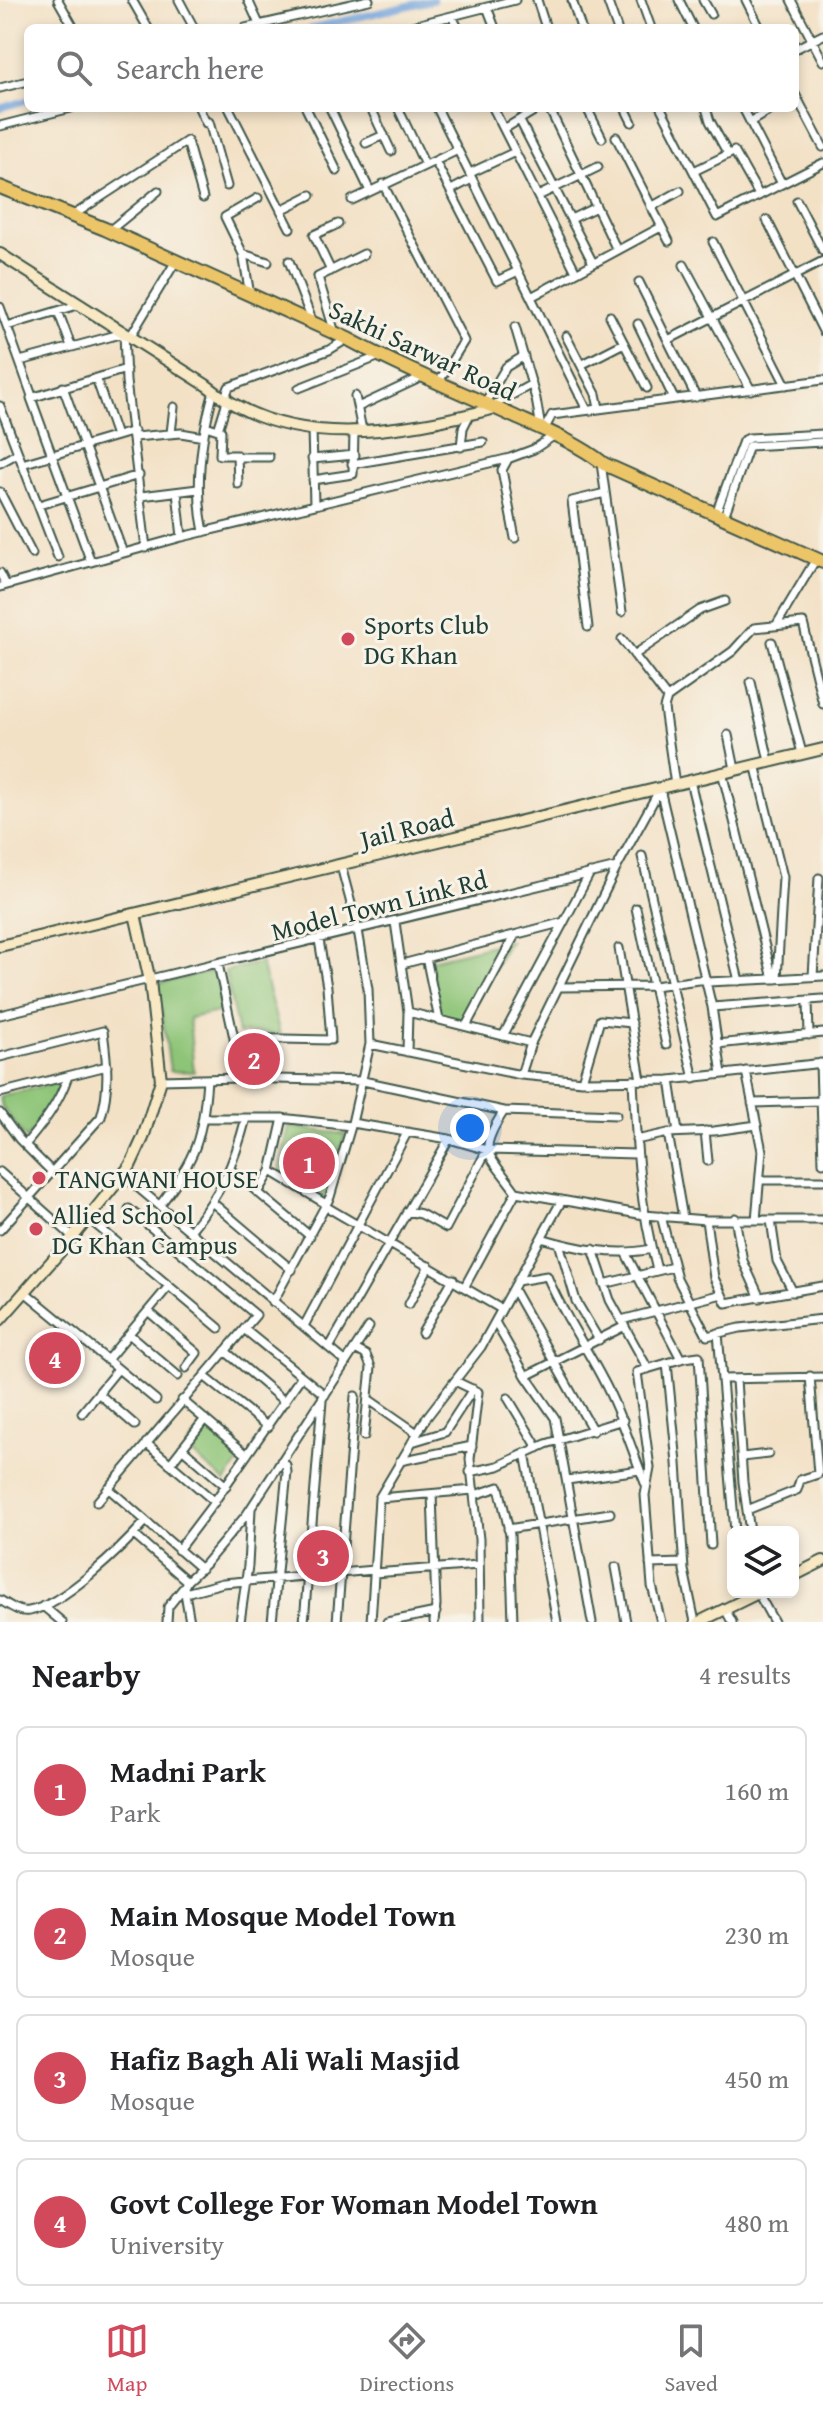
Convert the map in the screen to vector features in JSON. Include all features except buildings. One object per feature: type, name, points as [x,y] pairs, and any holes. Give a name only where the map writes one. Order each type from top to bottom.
[{"type":"highway","name":"Sakhi Sarwar Road","points":[[0,187],[109,231],[342,336],[547,431],[596,458],[821,559]]},
{"type":"highway","points":[[596,458],[607,458],[722,509],[778,538]]},
{"type":"street","points":[[58,0],[72,24]]},
{"type":"street","points":[[132,0],[146,24]]},
{"type":"street","points":[[179,0],[192,24]]},
{"type":"street","points":[[248,0],[259,24],[369,0]]},
{"type":"street","points":[[429,24],[515,0]]},
{"type":"street","points":[[537,0],[545,24]]},
{"type":"street","points":[[572,0],[580,24]]},
{"type":"street","points":[[607,0],[616,24]]},
{"type":"street","points":[[641,0],[650,24]]},
{"type":"street","points":[[679,0],[691,24]]},
{"type":"street","points":[[703,0],[711,14]]},
{"type":"street","points":[[746,0],[758,24]]},
{"type":"street","points":[[791,0],[823,61]]},
{"type":"street","points":[[487,7],[493,24]]},
{"type":"street","points":[[452,16],[456,24]]},
{"type":"street","points":[[799,47],[823,35]]},
{"type":"street","points":[[0,88],[24,82]]},
{"type":"street","points":[[799,102],[823,147]]},
{"type":"street","points":[[0,126],[55,112]]},
{"type":"street","points":[[201,112],[206,123],[209,122],[227,186]]},
{"type":"street","points":[[231,112],[290,228]]},
{"type":"street","points":[[308,112],[337,171]]},
{"type":"street","points":[[332,112],[370,191]]},
{"type":"street","points":[[373,112],[391,151]]},
{"type":"street","points":[[400,112],[425,165]]},
{"type":"street","points":[[439,112],[587,410]]},
{"type":"street","points":[[495,112],[576,272]]},
{"type":"street","points":[[504,129],[533,112]]},
{"type":"street","points":[[551,112],[617,250]]},
{"type":"street","points":[[589,112],[602,138]]},
{"type":"street","points":[[627,112],[632,122]]},
{"type":"street","points":[[663,112],[717,217],[823,163]]},
{"type":"street","points":[[707,112],[710,121],[759,195]]},
{"type":"street","points":[[745,112],[782,184]]},
{"type":"street","points":[[750,122],[767,112]]},
{"type":"street","points":[[520,121],[593,263]]},
{"type":"street","points":[[366,143],[384,135]]},
{"type":"street","points":[[616,137],[669,241]]},
{"type":"street","points":[[72,216],[187,141],[203,198]]},
{"type":"street","points":[[352,200],[458,150]]},
{"type":"street","points":[[451,190],[515,152]]},
{"type":"street","points":[[694,171],[733,152]]},
{"type":"street","points":[[435,161],[497,281],[518,271]]},
{"type":"street","points":[[538,196],[598,167]]},
{"type":"street","points":[[383,184],[464,341],[438,383]]},
{"type":"street","points":[[109,231],[158,191]]},
{"type":"street","points":[[651,207],[680,191]]},
{"type":"street","points":[[281,210],[311,195]]},
{"type":"street","points":[[250,295],[243,254],[225,217],[258,198]]},
{"type":"street","points":[[797,201],[823,251]]},
{"type":"street","points":[[571,219],[596,207]]},
{"type":"street","points":[[767,220],[823,331]]},
{"type":"street","points":[[331,271],[314,235],[338,224]]},
{"type":"street","points":[[531,297],[661,227]]},
{"type":"street","points":[[713,242],[786,385]]},
{"type":"street","points":[[0,254],[225,400],[267,421],[331,433],[411,426],[470,414],[532,384]]},
{"type":"street","points":[[243,254],[268,262]]},
{"type":"street","points":[[218,430],[229,387],[329,350],[342,336],[318,277],[364,254]]},
{"type":"street","points":[[146,548],[126,369],[127,335],[176,261]]},
{"type":"street","points":[[289,261],[314,324]]},
{"type":"street","points":[[668,340],[823,261]]},
{"type":"street","points":[[684,265],[751,390]]},
{"type":"street","points":[[639,282],[696,397]]},
{"type":"street","points":[[7,326],[81,304]]},
{"type":"street","points":[[58,311],[71,346]]},
{"type":"street","points":[[1,312],[91,562]]},
{"type":"street","points":[[610,316],[647,388]]},
{"type":"street","points":[[638,324],[674,399]]},
{"type":"street","points":[[515,327],[547,431]]},
{"type":"street","points":[[20,361],[71,346],[127,335]]},
{"type":"street","points":[[566,336],[596,394],[599,408]]},
{"type":"street","points":[[581,365],[624,343]]},
{"type":"street","points":[[299,388],[380,356]]},
{"type":"street","points":[[491,406],[506,367],[524,356]]},
{"type":"street","points":[[32,396],[126,369]]},
{"type":"street","points":[[358,407],[424,376]]},
{"type":"street","points":[[96,378],[116,436]]},
{"type":"street","points":[[0,573],[3,586],[182,537],[508,459],[534,449],[547,431],[552,415],[823,380]]},
{"type":"street","points":[[63,387],[123,553]]},
{"type":"street","points":[[204,532],[198,489],[204,437],[214,391]]},
{"type":"street","points":[[313,480],[353,474],[358,431],[355,396]]},
{"type":"street","points":[[0,406],[58,557]]},
{"type":"street","points":[[171,433],[174,407]]},
{"type":"street","points":[[461,447],[463,428],[470,414]]},
{"type":"street","points":[[206,426],[221,431],[220,455],[269,457]]},
{"type":"street","points":[[312,429],[314,505]]},
{"type":"street","points":[[22,464],[116,436],[171,433],[204,437]]},
{"type":"street","points":[[722,509],[739,460],[747,448],[823,434]]},
{"type":"street","points":[[800,439],[823,442]]},
{"type":"street","points":[[312,459],[354,460],[483,442]]},
{"type":"street","points":[[0,463],[18,453]]},
{"type":"street","points":[[238,457],[238,484]]},
{"type":"street","points":[[596,458],[605,493],[622,612]]},
{"type":"street","points":[[508,459],[502,470],[515,538]]},
{"type":"street","points":[[39,505],[139,475]]},
{"type":"street","points":[[141,496],[198,489]]},
{"type":"street","points":[[0,492],[32,554]]},
{"type":"street","points":[[177,492],[182,537]]},
{"type":"street","points":[[588,627],[572,501],[605,493]]},
{"type":"street","points":[[777,624],[821,559]]},
{"type":"street","points":[[634,655],[700,610],[725,601]]},
{"type":"street","points":[[675,785],[664,708],[667,698],[733,651],[754,628],[803,623],[823,704]]},
{"type":"street","points":[[622,639],[667,698]]},
{"type":"street","points":[[772,642],[802,753]]},
{"type":"street","points":[[751,682],[769,761]]},
{"type":"street","points":[[728,735],[735,769]]},
{"type":"street","name":"Jail Road","points":[[0,946],[823,749]]},
{"type":"street","points":[[755,764],[783,877],[775,979]]},
{"type":"street","points":[[722,772],[775,979]]},
{"type":"street","points":[[690,781],[739,981]]},
{"type":"street","points":[[521,1075],[531,1043],[617,867],[660,789]]},
{"type":"street","points":[[660,789],[712,1007],[722,1074]]},
{"type":"street","points":[[642,856],[694,1079]]},
{"type":"street","points":[[273,1302],[326,1205],[339,1171],[370,1044],[368,989],[358,930],[341,866]]},
{"type":"street","name":"Model Town Link Rd","points":[[0,1015],[617,867]]},
{"type":"street","points":[[503,1036],[590,873]]},
{"type":"street","points":[[813,976],[819,878]]},
{"type":"street","points":[[636,908],[666,1045]]},
{"type":"street","points":[[0,1320],[123,1175],[143,1138],[161,1080],[150,981],[135,914]]},
{"type":"street","points":[[395,922],[408,1012],[407,1052]]},
{"type":"street","points":[[402,964],[564,922]]},
{"type":"street","points":[[466,1026],[515,935]]},
{"type":"street","points":[[234,1038],[331,1040],[319,940]]},
{"type":"street","points":[[619,948],[627,986],[637,1080],[636,1154],[644,1215],[657,1270]]},
{"type":"street","points":[[426,957],[439,1020]]},
{"type":"street","points":[[218,964],[239,1078]]},
{"type":"street","points":[[559,987],[654,986],[823,976]]},
{"type":"street","points":[[712,1007],[823,999]]},
{"type":"street","points":[[808,1000],[809,1035]]},
{"type":"street","points":[[408,1012],[531,1043]]},
{"type":"street","points":[[582,1081],[600,1020],[632,1023]]},
{"type":"street","points":[[0,1057],[103,1031],[107,1066],[107,1099],[101,1117],[0,1230]]},
{"type":"street","points":[[717,1044],[823,1033]]},
{"type":"street","points":[[370,1044],[521,1075],[582,1081],[694,1079],[822,1063],[823,1163]]},
{"type":"street","points":[[0,1093],[107,1066]]},
{"type":"street","points":[[746,1071],[762,1151],[756,1220]]},
{"type":"street","points":[[25,1145],[60,1100],[68,1076]]},
{"type":"street","points":[[160,1205],[193,1158],[205,1118],[207,1079]]},
{"type":"street","points":[[161,1080],[363,1081],[504,1111],[616,1115]]},
{"type":"street","points":[[670,1080],[678,1132]]},
{"type":"street","points":[[752,1103],[821,1101]]},
{"type":"street","points":[[407,1211],[421,1214],[446,1228],[487,1150],[487,1137],[504,1111]]},
{"type":"street","points":[[0,1113],[25,1145],[53,1173]]},
{"type":"street","points":[[205,1118],[283,1118],[352,1124],[449,1139],[487,1150],[636,1154]]},
{"type":"street","points":[[190,1231],[213,1203],[231,1170],[246,1118]]},
{"type":"street","points":[[258,1193],[271,1171],[283,1118]]},
{"type":"street","points":[[636,1140],[668,1133],[757,1125]]},
{"type":"street","points":[[705,1131],[708,1161]]},
{"type":"street","points":[[304,1326],[407,1133]]},
{"type":"street","points":[[668,1133],[683,1218]]},
{"type":"street","points":[[329,1348],[449,1139]]},
{"type":"street","points":[[487,1150],[516,1192],[644,1215],[706,1220],[823,1220]]},
{"type":"street","points":[[231,1170],[310,1236]]},
{"type":"street","points":[[271,1171],[501,1309]]},
{"type":"street","points":[[0,1172],[73,1237]]},
{"type":"street","points":[[123,1175],[346,1362]]},
{"type":"street","points":[[760,1180],[823,1180]]},
{"type":"street","points":[[465,1286],[516,1192]]},
{"type":"street","points":[[371,1622],[379,1498],[417,1433],[481,1347],[562,1200]]},
{"type":"street","points":[[213,1203],[292,1270]]},
{"type":"street","points":[[97,1502],[256,1315],[129,1209]]},
{"type":"street","points":[[661,1216],[673,1267],[707,1336],[740,1328],[823,1319]]},
{"type":"street","points":[[88,1218],[219,1328]]},
{"type":"street","points":[[735,1218],[743,1261],[760,1298]]},
{"type":"street","points":[[706,1220],[714,1278],[726,1303],[823,1286]]},
{"type":"street","points":[[771,1220],[777,1261],[793,1292]]},
{"type":"street","points":[[541,1238],[593,1249],[625,1252],[651,1249]]},
{"type":"street","points":[[559,1243],[576,1301],[599,1340]]},
{"type":"street","points":[[593,1249],[604,1284],[648,1369]]},
{"type":"street","points":[[625,1252],[681,1359]]},
{"type":"street","points":[[409,1304],[429,1266]]},
{"type":"street","points":[[604,1284],[673,1267]]},
{"type":"street","points":[[515,1285],[547,1276],[558,1303],[623,1420],[645,1483],[652,1586],[661,1622]]},
{"type":"street","points":[[422,1333],[453,1279]]},
{"type":"street","points":[[515,1285],[593,1431]]},
{"type":"street","points":[[107,1360],[169,1286]]},
{"type":"street","points":[[25,1292],[156,1400]]},
{"type":"street","points":[[526,1376],[599,1340],[623,1323],[654,1311],[722,1294]]},
{"type":"street","points":[[148,1311],[197,1353],[186,1368]]},
{"type":"street","points":[[495,1322],[526,1376],[551,1410],[560,1440],[592,1622]]},
{"type":"street","points":[[167,1622],[168,1607],[251,1507],[369,1327]]},
{"type":"street","points":[[244,1329],[323,1398]]},
{"type":"street","points":[[718,1333],[734,1526]]},
{"type":"street","points":[[129,1334],[178,1376]]},
{"type":"street","points":[[355,1349],[370,1361],[364,1436]]},
{"type":"street","points":[[225,1351],[285,1402]]},
{"type":"street","points":[[645,1483],[650,1468],[637,1372],[699,1356],[711,1545]]},
{"type":"street","points":[[667,1363],[683,1563],[697,1622],[748,1598]]},
{"type":"street","points":[[82,1413],[118,1369]]},
{"type":"street","points":[[204,1376],[268,1427]]},
{"type":"street","points":[[747,1510],[797,1490],[800,1480],[818,1474],[810,1376]]},
{"type":"street","points":[[178,1550],[301,1377]]},
{"type":"street","points":[[722,1379],[823,1377]]},
{"type":"street","points":[[736,1380],[749,1526]]},
{"type":"street","points":[[455,1381],[478,1392],[470,1472],[479,1565],[480,1622]]},
{"type":"street","points":[[412,1442],[445,1432],[473,1389]]},
{"type":"street","points":[[98,1393],[135,1425]]},
{"type":"street","points":[[337,1622],[355,1396]]},
{"type":"street","points":[[304,1622],[323,1398]]},
{"type":"street","points":[[508,1398],[538,1448]]},
{"type":"street","points":[[368,1399],[417,1433]]},
{"type":"street","points":[[182,1400],[247,1455]]},
{"type":"street","points":[[170,1464],[205,1419]]},
{"type":"street","points":[[470,1472],[498,1466],[538,1448],[623,1420]]},
{"type":"street","points":[[146,1443],[215,1502]]},
{"type":"street","points":[[400,1461],[472,1446]]},
{"type":"street","points":[[182,1448],[226,1486]]},
{"type":"street","points":[[525,1453],[557,1622]]},
{"type":"street","points":[[742,1457],[768,1454]]},
{"type":"street","points":[[272,1622],[287,1472],[286,1465],[281,1461]]},
{"type":"street","points":[[567,1480],[640,1470]]},
{"type":"street","points":[[379,1498],[474,1493],[499,1487],[508,1529],[513,1622]]},
{"type":"street","points":[[108,1488],[201,1569]]},
{"type":"street","points":[[432,1494],[434,1622]]},
{"type":"street","points":[[240,1622],[251,1507]]},
{"type":"street","points":[[508,1529],[610,1513]]},
{"type":"street","points":[[0,1600],[27,1612],[43,1606],[69,1591],[145,1522]]},
{"type":"street","points":[[134,1535],[186,1587],[190,1622]]},
{"type":"street","points":[[799,1573],[823,1561]]},
{"type":"street","points":[[650,1564],[683,1563]]},
{"type":"street","points":[[186,1587],[341,1572],[479,1565]]},
{"type":"street","points":[[616,1567],[626,1622]]},
{"type":"street","points":[[761,1598],[774,1622]]},
{"type":"street","points":[[43,1606],[62,1622]]},
{"type":"street","points":[[725,1609],[732,1622]]},
{"type":"street","points":[[393,1622],[436,1612]]},
{"type":"green space","points":[[509,941],[464,1022],[441,1019],[431,960]]},
{"type":"green space","points":[[261,963],[280,1034],[238,1033],[225,971]]},
{"type":"green space","points":[[215,971],[223,1011],[189,1018],[194,1072],[170,1071],[158,984]]},
{"type":"green space","points":[[61,1082],[52,1106],[26,1139],[2,1107],[0,1096]]},
{"type":"green space","points":[[289,1127],[345,1134],[326,1199],[278,1173]]},
{"type":"green space","points":[[205,1424],[244,1455],[225,1482],[186,1448]]},
{"type":"waterway","points":[[329,24],[433,0]]},
{"type":"waterway","points":[[0,108],[24,101]]},
{"type":"place","name":"Sports Club DG Khan","points":[[348,639]]},
{"type":"place","name":"Main Mosque Model Town","points":[[254,1059]]},
{"type":"place","name":"Madni Park","points":[[309,1163]]},
{"type":"place","name":"TANGWANI HOUSE","points":[[39,1178]]},
{"type":"place","name":"Allied School DG Khan Campus","points":[[36,1229]]},
{"type":"place","name":"Govt College For Woman Model Town","points":[[55,1358]]},
{"type":"place","name":"Hafiz Bagh Ali Wali Masjid","points":[[323,1556]]}]
